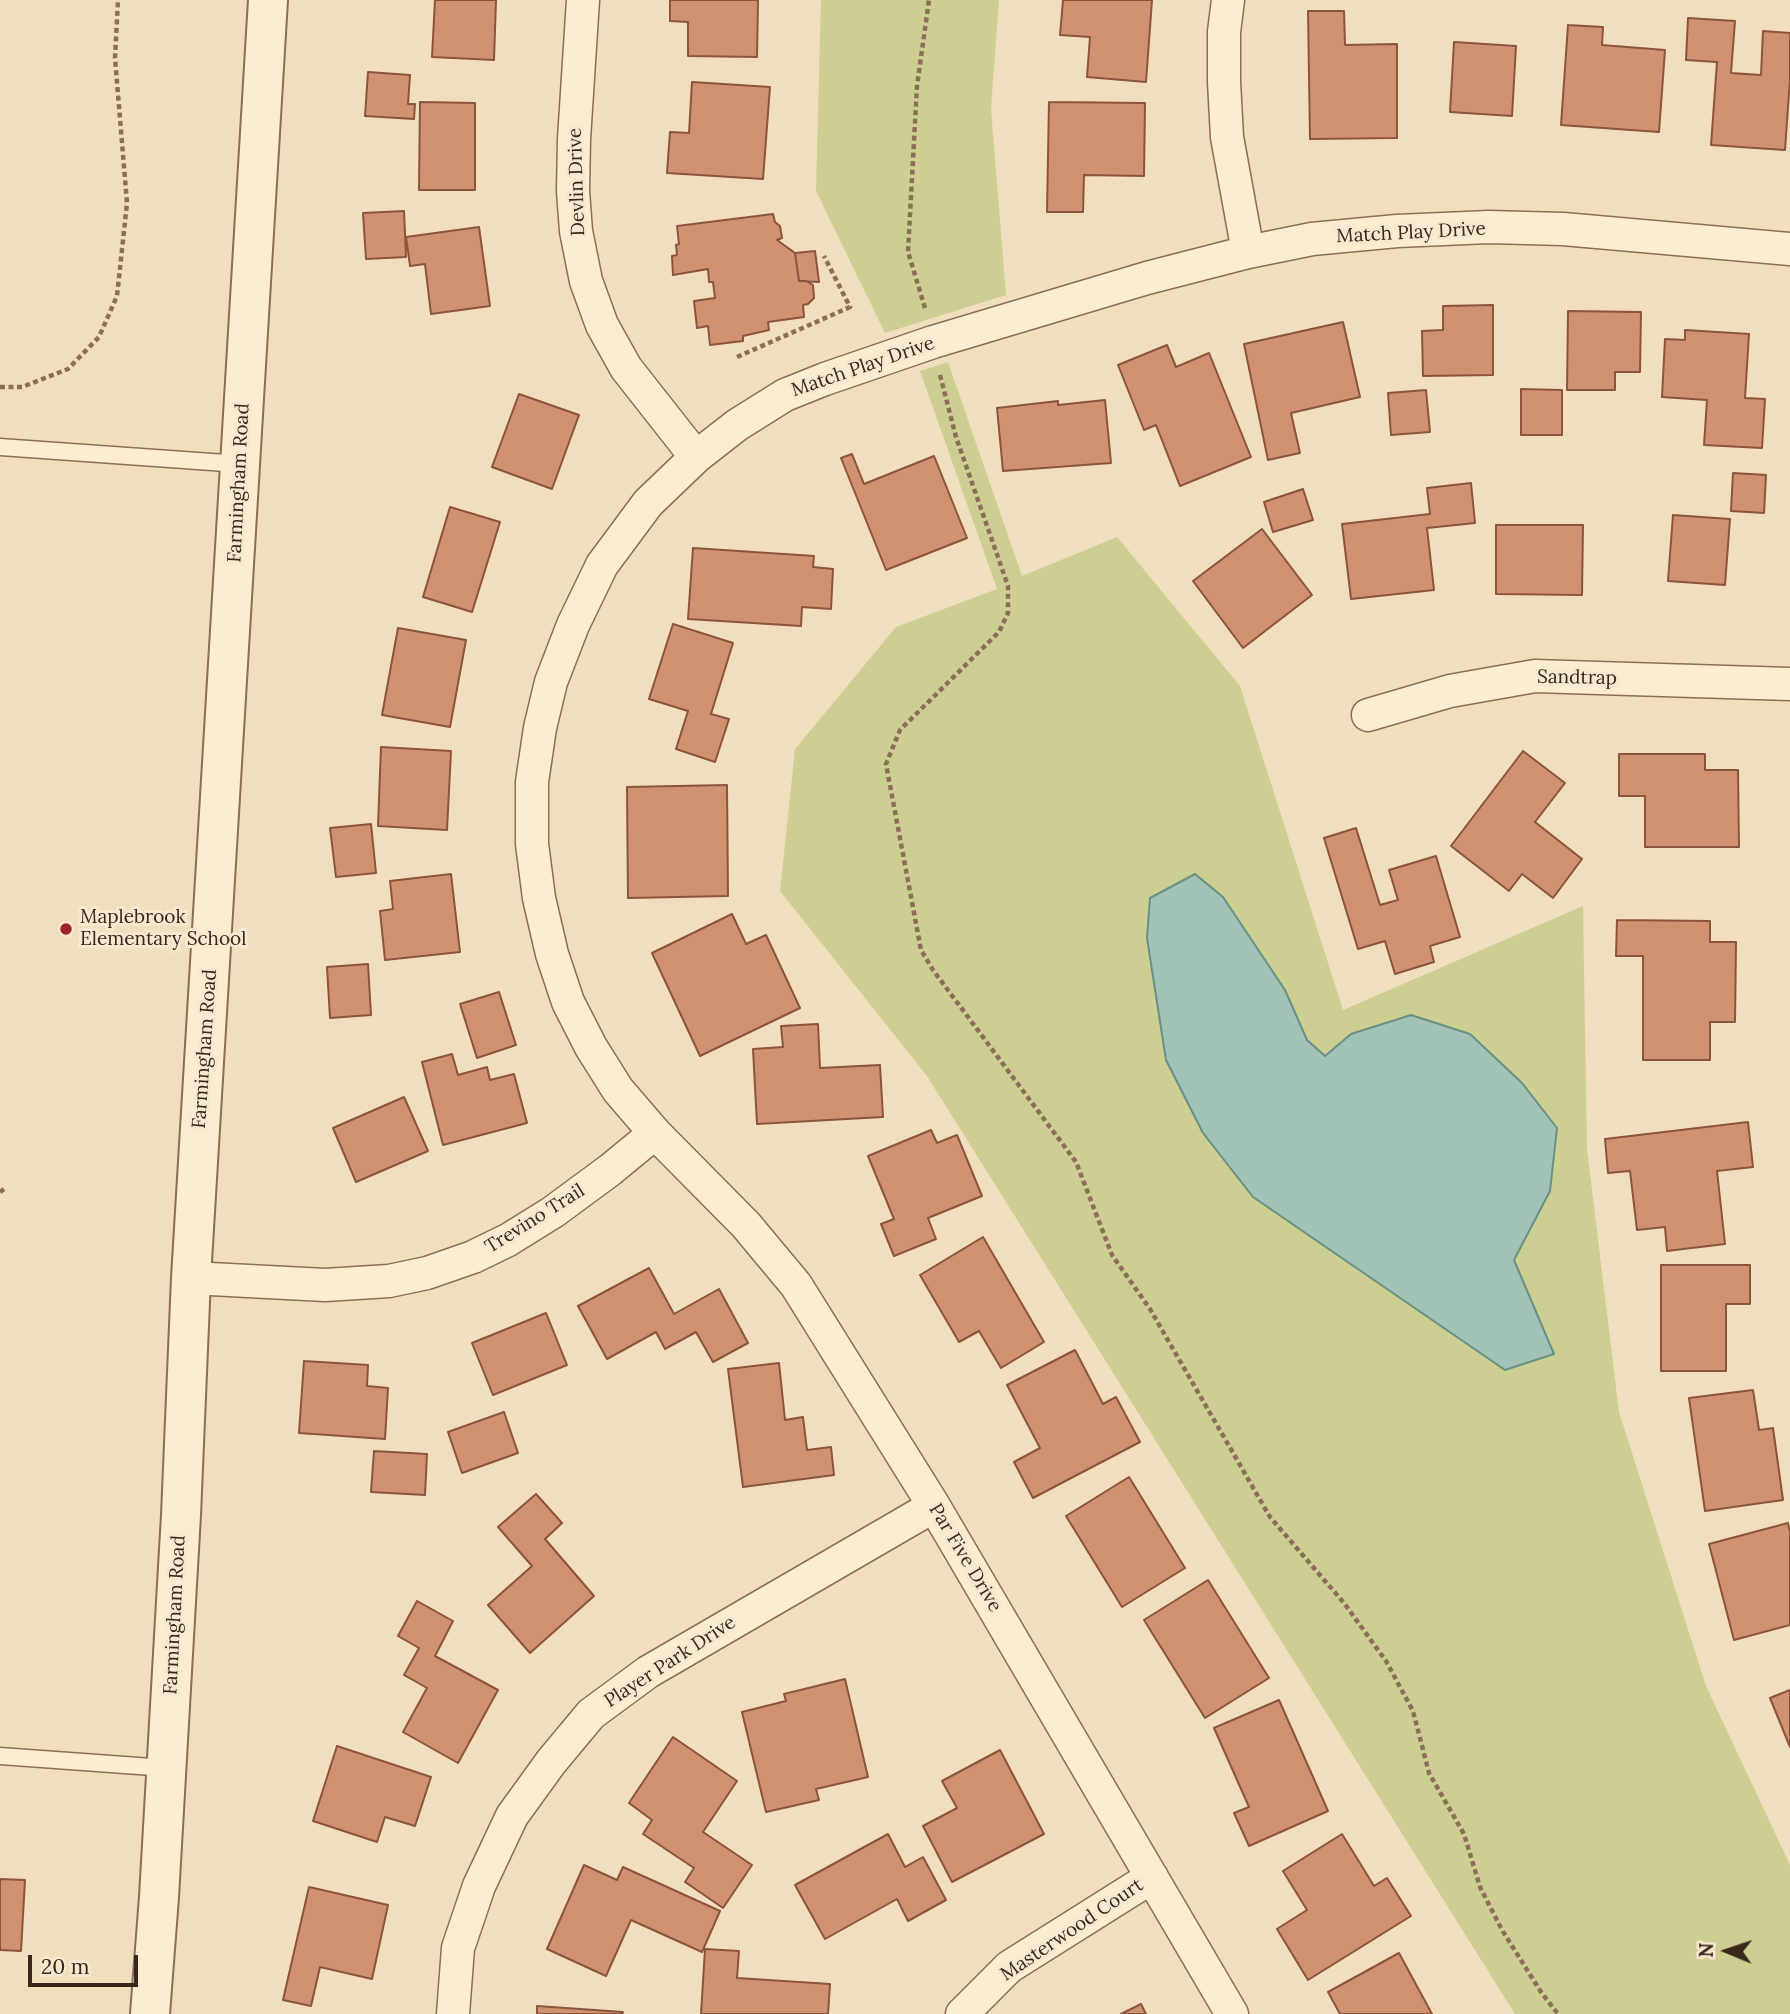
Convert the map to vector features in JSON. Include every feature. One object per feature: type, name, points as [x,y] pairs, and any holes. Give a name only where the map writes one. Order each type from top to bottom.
[{"type":"street","name":"Farmingham Road","points":[[150,2014],[166,1768],[191,1278],[268,0]]},
{"type":"street","name":"Devlin Drive","points":[[583,0],[573,191],[576,231],[586,281],[602,325],[626,368],[696,457]]},
{"type":"street","points":[[1228,0],[1224,32],[1227,138],[1248,252]]},
{"type":"street","name":"Match Play Drive","points":[[654,1133],[618,1090],[591,1047],[568,1002],[552,954],[539,898],[532,844],[532,782],[540,728],[551,682],[573,625],[602,565],[648,503],[696,457],[737,425],[785,395],[933,342],[1147,278],[1311,239],[1397,231],[1489,227],[1563,229],[1790,249]]},
{"type":"street","name":"Sandtrap","points":[[1368,715],[1450,691],[1535,676],[1790,684]]},
{"type":"street","name":"Trevino Trail","points":[[191,1278],[325,1285],[390,1281],[427,1273],[473,1257],[508,1240],[553,1212],[654,1133]]},
{"type":"street","name":"Par Five Drive","points":[[654,1133],[746,1225],[796,1285],[934,1506],[1232,2014]]},
{"type":"street","name":"Player Park Drive","points":[[453,2014],[458,1948],[484,1874],[512,1816],[551,1762],[592,1714],[648,1672],[934,1506]]},
{"type":"street","name":"Masterwood Court","points":[[962,2014],[1009,1967],[1153,1877]]},
{"type":"lane","points":[[0,447],[240,464]]},
{"type":"lane","points":[[0,1756],[166,1768]]},
{"type":"path","points":[[0,387],[22,387],[68,369],[99,337],[117,296],[127,203],[115,58],[118,0]]},
{"type":"path","points":[[929,0],[917,86],[908,252],[956,437],[1009,586],[1008,613],[999,632],[900,730],[886,764],[921,950],[933,970],[1076,1162],[1112,1255],[1150,1309],[1270,1517],[1344,1603],[1386,1661],[1413,1711],[1429,1773],[1464,1833],[1480,1887],[1502,1930],[1558,2014]]},
{"type":"path","points":[[737,357],[850,307],[824,256]]},
{"type":"green space","points":[[821,0],[999,0],[991,109],[1006,295],[885,333],[816,191]]},
{"type":"green space","points":[[948,362],[1022,576],[1117,537],[1240,686],[1343,1010],[1583,906],[1587,1149],[1619,1412],[1706,1686],[1790,1865],[1790,2014],[1515,2014],[927,1076],[780,891],[795,749],[896,627],[997,589],[920,371]]},
{"type":"shaded area","points":[[1195,874],[1223,897],[1285,990],[1307,1040],[1325,1056],[1351,1034],[1411,1015],[1470,1034],[1522,1083],[1557,1128],[1550,1191],[1514,1260],[1554,1354],[1505,1370],[1253,1197],[1203,1133],[1166,1060],[1147,938],[1150,898]]},
{"type":"building","points":[[435,0],[496,0],[494,60],[432,57]]},
{"type":"building","points":[[670,0],[758,0],[757,57],[688,56],[688,22],[670,21]]},
{"type":"building","points":[[1063,0],[1152,0],[1146,82],[1087,77],[1090,37],[1060,35]]},
{"type":"building","points":[[1308,11],[1344,11],[1345,45],[1397,44],[1397,138],[1310,139]]},
{"type":"building","points":[[1688,18],[1735,21],[1731,73],[1761,75],[1763,31],[1790,33],[1785,150],[1711,145],[1717,62],[1686,60]]},
{"type":"building","points":[[1568,25],[1603,27],[1602,45],[1665,50],[1659,132],[1561,125]]},
{"type":"building","points":[[1454,42],[1516,46],[1512,116],[1450,112]]},
{"type":"building","points":[[368,72],[410,75],[408,104],[415,104],[414,119],[365,116]]},
{"type":"building","points":[[692,82],[770,87],[763,179],[667,173],[670,132],[689,133]]},
{"type":"building","points":[[420,102],[475,103],[475,190],[419,190]]},
{"type":"building","points":[[1049,102],[1145,103],[1144,176],[1084,175],[1083,212],[1047,212]]},
{"type":"building","points":[[404,211],[406,257],[366,259],[363,213]]},
{"type":"building","points":[[773,214],[775,222],[780,226],[782,238],[777,240],[795,253],[799,281],[813,285],[814,298],[803,305],[804,317],[768,322],[769,330],[743,336],[743,341],[710,345],[708,326],[697,328],[694,301],[715,298],[713,282],[709,282],[708,269],[673,275],[672,256],[677,255],[676,245],[679,244],[677,226]]},
{"type":"building","points":[[479,227],[490,306],[431,314],[425,264],[410,266],[406,237]]},
{"type":"building","points":[[815,251],[819,282],[799,281],[795,253]]},
{"type":"building","points":[[1493,305],[1493,375],[1423,376],[1422,331],[1443,330],[1443,306]]},
{"type":"building","points":[[1568,311],[1641,312],[1640,372],[1615,372],[1615,390],[1567,390]]},
{"type":"building","points":[[1343,322],[1360,397],[1291,413],[1300,453],[1268,460],[1244,344]]},
{"type":"building","points":[[1685,330],[1749,334],[1745,398],[1765,399],[1762,448],[1704,445],[1707,400],[1662,397],[1665,339],[1685,340]]},
{"type":"building","points":[[1167,345],[1176,367],[1209,353],[1251,457],[1180,486],[1156,425],[1144,430],[1118,365]]},
{"type":"building","points":[[1521,389],[1562,390],[1562,435],[1521,435]]},
{"type":"building","points":[[1426,390],[1430,432],[1391,435],[1388,393]]},
{"type":"building","points":[[519,394],[579,415],[552,489],[492,467]]},
{"type":"building","points":[[1105,400],[1111,463],[1003,471],[997,408],[1058,401],[1058,405]]},
{"type":"building","points":[[852,454],[864,484],[934,456],[967,538],[886,570],[841,458]]},
{"type":"building","points":[[1733,473],[1766,475],[1764,513],[1731,511]]},
{"type":"building","points":[[1471,483],[1475,523],[1427,528],[1434,590],[1351,599],[1342,524],[1430,514],[1427,488]]},
{"type":"building","points":[[1303,489],[1313,520],[1273,532],[1264,502]]},
{"type":"building","points":[[450,507],[500,522],[472,612],[423,597]]},
{"type":"building","points":[[1673,515],[1730,519],[1725,585],[1668,581]]},
{"type":"building","points":[[1496,525],[1583,525],[1582,595],[1496,594]]},
{"type":"building","points":[[1262,529],[1312,595],[1243,648],[1193,581]]},
{"type":"building","points":[[693,548],[814,556],[813,567],[833,569],[831,609],[802,607],[801,626],[688,619]]},
{"type":"building","points":[[673,624],[733,643],[711,714],[729,719],[715,762],[676,749],[688,711],[649,699]]},
{"type":"building","points":[[398,628],[466,640],[450,727],[382,715]]},
{"type":"building","points":[[381,747],[451,751],[447,830],[378,826]]},
{"type":"building","points":[[1523,751],[1565,783],[1535,822],[1582,859],[1553,898],[1522,874],[1509,891],[1451,846]]},
{"type":"building","points":[[1619,754],[1705,754],[1705,770],[1738,770],[1739,847],[1645,847],[1645,796],[1619,796]]},
{"type":"building","points":[[727,785],[728,896],[628,898],[627,787]]},
{"type":"building","points":[[371,824],[376,873],[336,877],[330,828]]},
{"type":"building","points":[[1356,828],[1380,905],[1398,900],[1389,870],[1436,856],[1460,937],[1430,946],[1434,962],[1395,974],[1385,941],[1358,949],[1324,838]]},
{"type":"building","points":[[451,874],[460,952],[385,960],[380,911],[393,909],[390,881]]},
{"type":"building","points":[[732,914],[746,944],[766,935],[800,1008],[700,1056],[652,953]]},
{"type":"building","points":[[1617,920],[1710,921],[1710,942],[1736,942],[1735,1022],[1710,1022],[1710,1060],[1643,1060],[1643,956],[1616,956]]},
{"type":"building","points":[[368,964],[371,1015],[330,1018],[327,967]]},
{"type":"building","points":[[499,992],[516,1045],[477,1058],[460,1004]]},
{"type":"building","points":[[818,1024],[820,1068],[880,1065],[883,1117],[757,1124],[753,1049],[783,1047],[781,1026]]},
{"type":"building","points":[[452,1054],[458,1075],[487,1067],[490,1080],[514,1074],[527,1123],[443,1145],[422,1062]]},
{"type":"building","points":[[404,1097],[428,1151],[356,1182],[333,1128]]},
{"type":"building","points":[[1748,1122],[1753,1167],[1717,1171],[1725,1244],[1667,1251],[1665,1227],[1637,1230],[1630,1171],[1608,1173],[1605,1139]]},
{"type":"building","points":[[931,1130],[937,1143],[957,1135],[982,1196],[928,1218],[936,1239],[894,1256],[881,1224],[894,1219],[868,1156]]},
{"type":"building","points":[[983,1237],[1044,1342],[1001,1368],[979,1331],[959,1342],[920,1275]]},
{"type":"building","points":[[1661,1265],[1750,1265],[1750,1304],[1726,1304],[1726,1371],[1661,1371]]},
{"type":"building","points":[[649,1268],[674,1314],[719,1289],[748,1343],[713,1362],[696,1332],[665,1349],[656,1332],[607,1359],[578,1306]]},
{"type":"building","points":[[546,1313],[567,1365],[493,1395],[472,1343]]},
{"type":"building","points":[[1075,1350],[1103,1404],[1116,1397],[1140,1442],[1033,1498],[1014,1462],[1040,1448],[1007,1385]]},
{"type":"building","points":[[304,1361],[368,1365],[367,1386],[388,1388],[385,1439],[299,1433]]},
{"type":"building","points":[[779,1363],[785,1420],[803,1417],[807,1450],[831,1447],[834,1475],[743,1487],[728,1369]]},
{"type":"building","points":[[1753,1390],[1759,1430],[1773,1428],[1783,1500],[1705,1511],[1689,1398]]},
{"type":"building","points":[[504,1412],[518,1453],[462,1473],[448,1432]]},
{"type":"building","points":[[374,1451],[427,1454],[425,1495],[371,1492]]},
{"type":"building","points":[[1129,1477],[1185,1568],[1122,1607],[1066,1516]]},
{"type":"building","points":[[536,1494],[562,1523],[545,1539],[594,1596],[530,1653],[488,1605],[532,1566],[498,1527]]},
{"type":"building","points":[[1788,1523],[1790,1625],[1734,1640],[1709,1544]]},
{"type":"building","points":[[1208,1580],[1269,1678],[1205,1718],[1144,1620]]},
{"type":"building","points":[[417,1601],[453,1621],[435,1656],[498,1690],[458,1763],[403,1732],[427,1688],[404,1675],[419,1648],[398,1636]]},
{"type":"building","points":[[845,1679],[868,1777],[816,1789],[819,1800],[766,1812],[742,1712],[786,1701],[784,1694]]},
{"type":"building","points":[[1790,1690],[1790,1747],[1770,1698]]},
{"type":"building","points":[[1279,1700],[1328,1811],[1249,1846],[1234,1813],[1249,1807],[1214,1728]]},
{"type":"building","points":[[673,1737],[737,1781],[703,1832],[752,1865],[723,1908],[685,1882],[694,1868],[643,1834],[652,1820],[629,1803]]},
{"type":"building","points":[[337,1746],[431,1777],[415,1826],[385,1817],[377,1842],[313,1821]]},
{"type":"building","points":[[1000,1750],[1044,1834],[952,1882],[923,1826],[957,1808],[942,1781]]},
{"type":"building","points":[[888,1834],[905,1867],[923,1857],[946,1900],[908,1921],[897,1899],[825,1939],[795,1885]]},
{"type":"building","points":[[1342,1834],[1374,1886],[1387,1878],[1411,1916],[1308,1980],[1277,1929],[1307,1910],[1283,1871]]},
{"type":"building","points":[[584,1865],[617,1880],[623,1867],[720,1911],[702,1952],[631,1920],[606,1976],[547,1949]]},
{"type":"building","points":[[0,1879],[25,1880],[21,1951],[0,1950]]},
{"type":"building","points":[[309,1887],[388,1905],[372,1979],[320,1967],[311,2006],[283,2000]]},
{"type":"building","points":[[705,1949],[739,1951],[737,1978],[830,1984],[828,2014],[701,2014]]},
{"type":"building","points":[[1399,1953],[1432,2014],[1340,2014],[1328,1992]]},
{"type":"building","points":[[1141,2004],[1146,2014],[1121,2014]]},
{"type":"building","points":[[537,2006],[623,2012],[537,2014]]},
{"type":"place","name":"Maplebrook Elementary School","points":[[66,929]]}]
